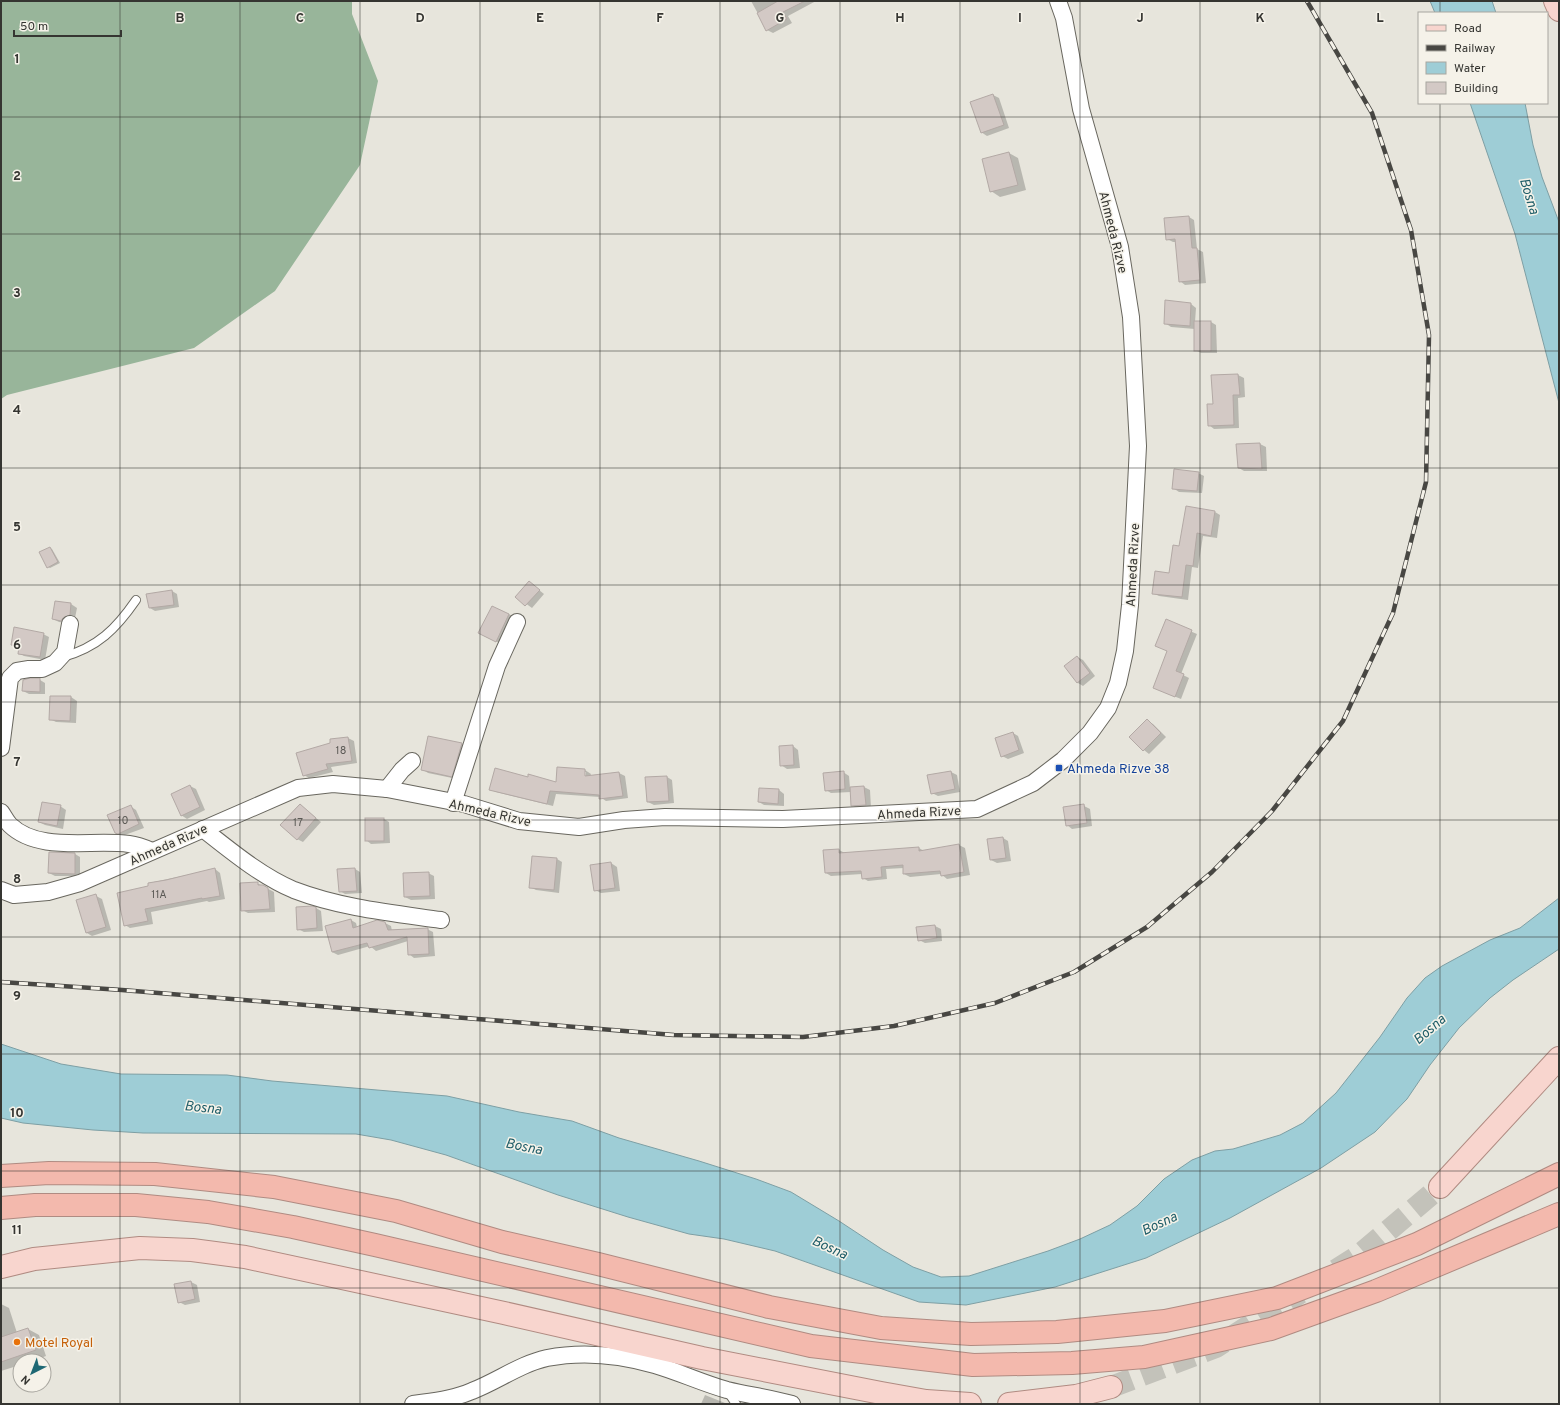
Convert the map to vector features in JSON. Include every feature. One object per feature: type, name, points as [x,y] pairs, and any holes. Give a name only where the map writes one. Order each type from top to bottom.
[{"type":"highway","points":[[1,1176],[49,1172],[155,1174],[274,1187],[396,1211],[502,1242],[598,1264],[769,1307],[881,1328],[971,1334],[1057,1332],[1165,1321],[1276,1298],[1417,1244],[1559,1174]]},
{"type":"highway","points":[[1,1208],[35,1205],[136,1205],[208,1212],[293,1227],[368,1243],[811,1346],[973,1365],[1072,1363],[1144,1357],[1271,1329],[1376,1291],[1559,1214]]},
{"type":"main road","points":[[1555,1],[1559,10]]},
{"type":"main road","points":[[1440,1187],[1559,1058]]},
{"type":"main road","points":[[1,1267],[34,1259],[140,1248],[192,1250],[244,1257],[504,1313],[702,1358],[926,1401],[970,1404]]},
{"type":"main road","points":[[1008,1404],[1076,1396],[1111,1387]]},
{"type":"street","name":"Ahmeda Rizve","points":[[1,890],[14,895],[48,892],[80,883],[298,788],[333,784],[387,789],[464,804],[519,821],[579,827],[624,820],[665,817],[783,819],[977,809],[1033,783],[1063,760],[1090,733],[1108,708],[1118,683],[1125,651],[1130,605],[1138,446],[1131,317],[1120,247],[1081,109],[1064,18],[1058,1]]},
{"type":"street","points":[[453,803],[497,666],[518,622]]},
{"type":"street","points":[[1,748],[10,678],[17,671],[29,668],[42,669],[55,663],[66,652],[70,624]]},
{"type":"street","points":[[387,789],[402,770],[412,762]]},
{"type":"street","points":[[1,812],[9,824],[24,835],[39,840],[65,843],[104,842],[130,844],[152,851]]},
{"type":"street","points":[[203,829],[263,873],[293,889],[350,906],[441,920]]},
{"type":"street","points":[[413,1404],[449,1398],[472,1391],[528,1364],[546,1358],[597,1354],[621,1357],[655,1365],[726,1390],[792,1404]]},
{"type":"street","points":[[700,1380],[702,1358]]},
{"type":"lane","points":[[60,658],[79,652],[113,630],[136,600]]},
{"type":"lane","points":[[726,1390],[736,1404]]},
{"type":"green space","points":[[1,1],[352,1],[352,14],[378,81],[360,165],[275,291],[194,348],[7,395],[1,399]]},
{"type":"water","points":[[1430,1],[1492,1],[1496,12],[1435,12]]},
{"type":"water","name":"Bosna","points":[[1470,104],[1525,104],[1533,145],[1542,177],[1559,222],[1559,403],[1515,234]]},
{"type":"water","name":"Bosna","points":[[1559,898],[1559,949],[1513,980],[1490,998],[1459,1028],[1430,1065],[1407,1099],[1375,1132],[1321,1168],[1230,1218],[1146,1258],[1055,1287],[966,1305],[919,1302],[775,1251],[724,1239],[689,1234],[628,1217],[558,1195],[446,1155],[391,1140],[356,1134],[143,1133],[23,1123],[1,1118],[1,1044],[61,1064],[121,1074],[227,1075],[272,1081],[447,1096],[519,1112],[572,1121],[619,1138],[756,1179],[791,1192],[883,1250],[913,1267],[941,1277],[969,1276],[1048,1251],[1080,1239],[1110,1225],[1137,1206],[1164,1179],[1192,1160],[1215,1151],[1233,1149],[1280,1135],[1303,1123],[1336,1093],[1380,1037],[1407,998],[1425,978],[1442,966],[1490,940],[1520,928]]},
{"type":"building","points":[[778,1],[805,1],[783,12],[787,19],[766,31],[757,13]]},
{"type":"building","points":[[993,94],[1004,125],[981,133],[970,102]]},
{"type":"building","points":[[1009,152],[1018,185],[990,192],[982,159]]},
{"type":"building","points":[[1189,216],[1192,248],[1197,248],[1200,280],[1179,282],[1175,239],[1166,240],[1164,218]]},
{"type":"building","points":[[1165,300],[1191,303],[1190,326],[1164,324]]},
{"type":"building","points":[[1194,321],[1211,321],[1211,351],[1194,351]]},
{"type":"building","points":[[1238,374],[1240,395],[1233,395],[1234,425],[1208,426],[1207,404],[1213,404],[1211,375]]},
{"type":"building","points":[[1260,443],[1262,469],[1238,468],[1236,444]]},
{"type":"building","points":[[1174,469],[1199,472],[1197,491],[1172,489]]},
{"type":"building","points":[[1186,506],[1215,511],[1211,536],[1197,533],[1193,566],[1186,565],[1182,597],[1152,594],[1155,571],[1169,573],[1173,545],[1179,546]]},
{"type":"building","points":[[50,547],[58,562],[47,568],[39,552]]},
{"type":"building","points":[[529,581],[540,590],[525,606],[515,597]]},
{"type":"building","points":[[172,590],[174,605],[149,608],[146,594]]},
{"type":"building","points":[[55,601],[71,603],[70,615],[63,618],[61,621],[52,619]]},
{"type":"building","points":[[492,606],[509,614],[496,642],[478,633]]},
{"type":"building","points":[[1166,619],[1192,630],[1176,671],[1184,674],[1175,697],[1153,688],[1167,651],[1155,646]]},
{"type":"building","points":[[14,627],[44,633],[40,657],[18,654],[19,646],[11,645]]},
{"type":"building","points":[[1077,656],[1090,673],[1077,683],[1064,666]]},
{"type":"building","points":[[40,678],[40,692],[22,691],[23,680]]},
{"type":"building","points":[[50,696],[71,696],[70,721],[49,720]]},
{"type":"building","points":[[1147,719],[1161,733],[1143,751],[1129,737]]},
{"type":"building","points":[[1013,732],[1019,750],[1001,757],[995,738]]},
{"type":"building","points":[[428,736],[462,743],[452,777],[421,770]]},
{"type":"building","points":[[348,737],[352,761],[326,764],[328,769],[303,776],[296,753],[330,743],[330,739]]},
{"type":"building","points":[[793,745],[794,765],[780,766],[779,746]]},
{"type":"building","points":[[557,767],[585,769],[585,776],[619,772],[623,796],[599,799],[599,795],[550,791],[547,804],[489,790],[495,768],[528,777],[528,774],[556,782]]},
{"type":"building","points":[[844,771],[845,789],[825,791],[823,773]]},
{"type":"building","points":[[951,771],[955,789],[931,794],[927,775]]},
{"type":"building","points":[[667,776],[669,801],[647,802],[645,777]]},
{"type":"building","points":[[190,785],[200,807],[181,816],[171,794]]},
{"type":"building","points":[[864,786],[866,805],[851,806],[850,787]]},
{"type":"building","points":[[759,788],[779,789],[778,804],[758,802]]},
{"type":"building","points":[[42,802],[61,805],[57,826],[38,822]]},
{"type":"building","points":[[300,804],[316,818],[297,840],[280,825]]},
{"type":"building","points":[[1084,804],[1087,823],[1066,826],[1063,807]]},
{"type":"building","points":[[131,805],[139,824],[118,834],[115,833],[107,815]]},
{"type":"building","points":[[365,818],[384,818],[384,841],[365,841]]},
{"type":"building","points":[[1003,837],[1006,858],[990,860],[987,839]]},
{"type":"building","points":[[959,844],[964,872],[941,876],[940,871],[903,874],[903,865],[881,867],[882,877],[862,879],[861,871],[825,873],[823,850],[839,849],[839,853],[919,847],[919,851]]},
{"type":"building","points":[[49,852],[75,853],[75,874],[48,873]]},
{"type":"building","points":[[532,856],[557,858],[554,890],[529,888]]},
{"type":"building","points":[[611,862],[615,888],[594,891],[590,865]]},
{"type":"building","points":[[215,868],[220,896],[145,909],[148,921],[124,926],[117,893],[148,886],[148,883]]},
{"type":"building","points":[[355,868],[357,891],[339,892],[337,869]]},
{"type":"building","points":[[429,872],[430,896],[404,897],[403,873]]},
{"type":"building","points":[[258,882],[258,885],[263,885],[268,888],[270,909],[241,911],[240,883]]},
{"type":"building","points":[[96,894],[106,927],[86,933],[76,900]]},
{"type":"building","points":[[296,907],[316,907],[317,928],[297,930]]},
{"type":"building","points":[[351,919],[353,928],[377,920],[385,922],[388,930],[428,928],[429,954],[408,955],[407,937],[369,948],[367,943],[332,952],[325,926]]},
{"type":"building","points":[[935,925],[937,938],[918,941],[916,927]]},
{"type":"building","points":[[191,1281],[195,1299],[178,1303],[174,1284]]},
{"type":"building","name":"Motel Royal","points":[[28,1328],[36,1350],[27,1353],[12,1353],[12,1358],[1,1362],[1,1337]]},
{"type":"tunnel","points":[[1336,1270],[1358,1256],[1440,1187]]},
{"type":"tunnel","points":[[1111,1387],[1216,1347],[1300,1293]]},
{"type":"railway","points":[[1,982],[122,990],[674,1035],[803,1037],[894,1026],[995,1003],[1074,972],[1147,927],[1212,872],[1272,811],[1343,721],[1393,613],[1426,482],[1429,335],[1411,230],[1372,113],[1307,1]]},
{"type":"place","name":"Ahmeda Rizve 38","points":[[1059,768]]},
{"type":"place","name":"Motel Royal","points":[[17,1342]]}]
